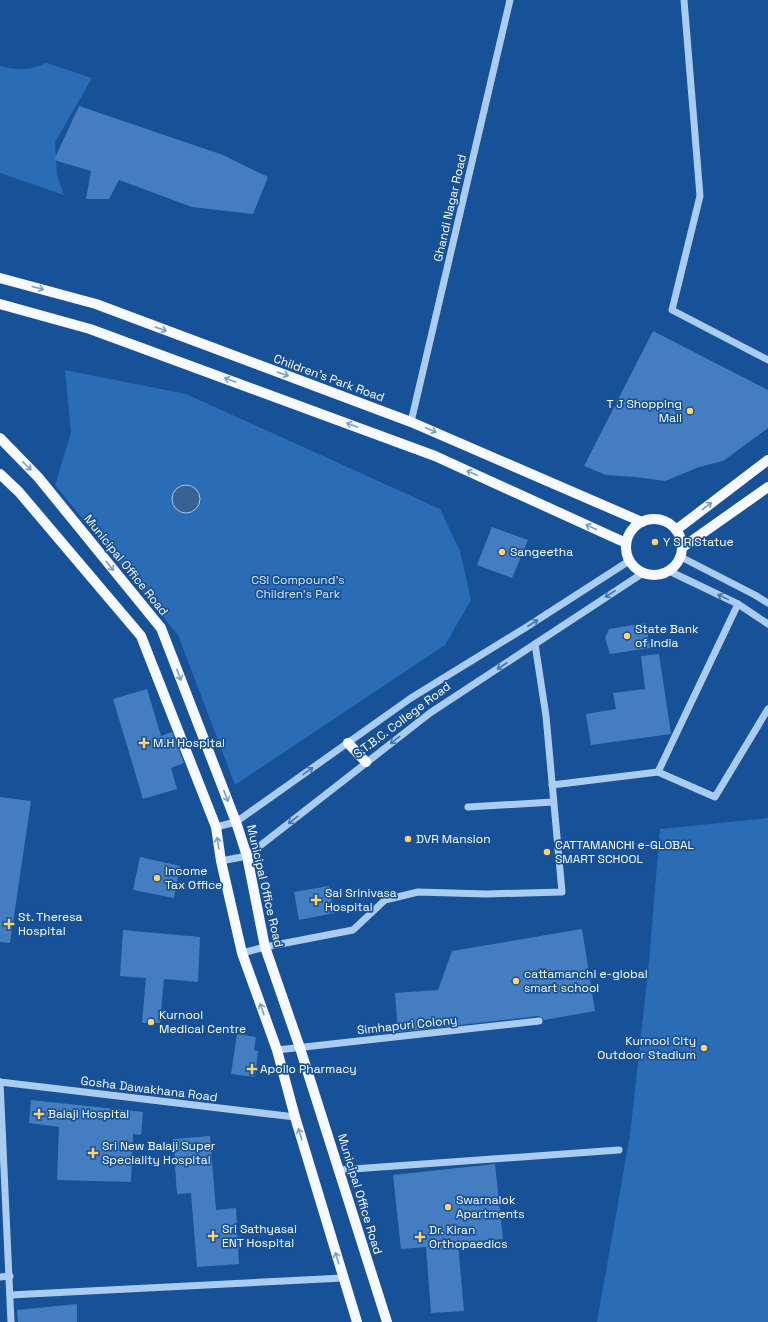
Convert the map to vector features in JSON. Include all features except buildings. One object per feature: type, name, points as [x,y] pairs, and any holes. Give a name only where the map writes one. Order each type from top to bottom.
[{"type":"main road","name":"Children's Park Road","points":[[0,278],[96,304],[411,422],[642,522]]},
{"type":"main road","points":[[0,304],[90,329],[435,456],[626,543]]},
{"type":"main road","name":"Municipal Office Road","points":[[0,438],[38,476],[161,628],[236,822],[247,856],[265,947],[300,1048],[387,1322]]},
{"type":"main road","points":[[676,530],[768,460]]},
{"type":"main road","points":[[0,474],[19,492],[141,636],[216,827],[221,861],[242,953],[277,1050],[295,1117],[357,1322]]},
{"type":"main road","points":[[682,552],[681,538],[676,530],[670,523],[660,520],[651,519],[634,527],[626,543],[626,552],[629,561],[635,568],[643,573],[661,575],[676,565],[682,552],[768,487]]},
{"type":"main road","points":[[348,743],[366,762]]},
{"type":"street","name":"Ghandi Nagar Road","points":[[411,422],[510,0]]},
{"type":"street","points":[[684,0],[700,196],[672,310],[768,360]]},
{"type":"street","points":[[682,552],[768,602]]},
{"type":"street","points":[[216,827],[236,822],[411,698],[525,628],[629,561]]},
{"type":"street","points":[[669,571],[738,604],[768,624]]},
{"type":"street","name":"S.T.B.C. College Road","points":[[221,861],[247,856],[430,713],[643,573]]},
{"type":"street","points":[[658,772],[738,604]]},
{"type":"street","points":[[242,953],[265,947],[353,930],[385,900],[418,892],[486,894],[562,892],[546,716],[535,644]]},
{"type":"street","points":[[552,785],[658,772],[715,797],[768,708]]},
{"type":"street","points":[[468,807],[553,802]]},
{"type":"street","name":"Simhapuri Colony","points":[[277,1050],[539,1021]]},
{"type":"street","points":[[0,1082],[11,1322]]},
{"type":"street","name":"Gosha Dawakhana Road","points":[[0,1082],[295,1117]]},
{"type":"street","points":[[339,1170],[618,1150]]},
{"type":"street","points":[[0,1277],[10,1276]]},
{"type":"street","points":[[10,1295],[343,1278]]},
{"type":"green space","points":[[46,63],[92,78],[55,142],[57,175],[64,195],[0,173],[0,66],[23,69]]},
{"type":"green space","name":"CSI Compound's Children's Park","points":[[65,370],[186,394],[440,509],[460,551],[471,600],[445,645],[235,785],[178,635],[55,485],[71,433]]},
{"type":"green space","name":"Kurnool City Outdoor Stadium","points":[[768,818],[768,1322],[597,1322],[630,1135],[649,962],[660,829]]},
{"type":"shaded area","points":[[186,485],[192,486],[196,489],[199,493],[199,505],[196,509],[192,512],[186,513],[180,512],[176,509],[173,505],[172,499],[173,493],[176,489],[180,486]]},
{"type":"place","name":"T J Shopping Mall","points":[[690,411]]},
{"type":"place","name":"Y S R Statue","points":[[655,542]]},
{"type":"place","name":"Sangeetha","points":[[502,552]]},
{"type":"place","name":"State Bank of India","points":[[627,636]]},
{"type":"place","name":"M.H Hospital","points":[[144,743]]},
{"type":"place","name":"DVR Mansion","points":[[408,839]]},
{"type":"place","name":"CATTAMANCHI e-GLOBAL SMART SCHOOL","points":[[547,852]]},
{"type":"place","name":"Income Tax Office","points":[[157,878]]},
{"type":"place","name":"Sai Srinivasa Hospital","points":[[316,900]]},
{"type":"place","name":"St. Theresa Hospital","points":[[9,924]]},
{"type":"place","name":"cattamanchi e-global smart school","points":[[516,981]]},
{"type":"place","name":"Kurnool Medical Centre","points":[[151,1022]]},
{"type":"place","name":"Kurnool City Outdoor Stadium","points":[[704,1048]]},
{"type":"place","name":"Apollo Pharmacy","points":[[252,1069]]},
{"type":"place","name":"Balaji Hospital","points":[[39,1114]]},
{"type":"place","name":"Sri New Balaji Super Speciality Hospital","points":[[93,1153]]},
{"type":"place","name":"Swarnalok Apartments","points":[[448,1207]]},
{"type":"place","name":"Sri Sathyasai ENT Hospital","points":[[213,1236]]},
{"type":"place","name":"Dr. Kiran Orthopaedics","points":[[420,1237]]}]
